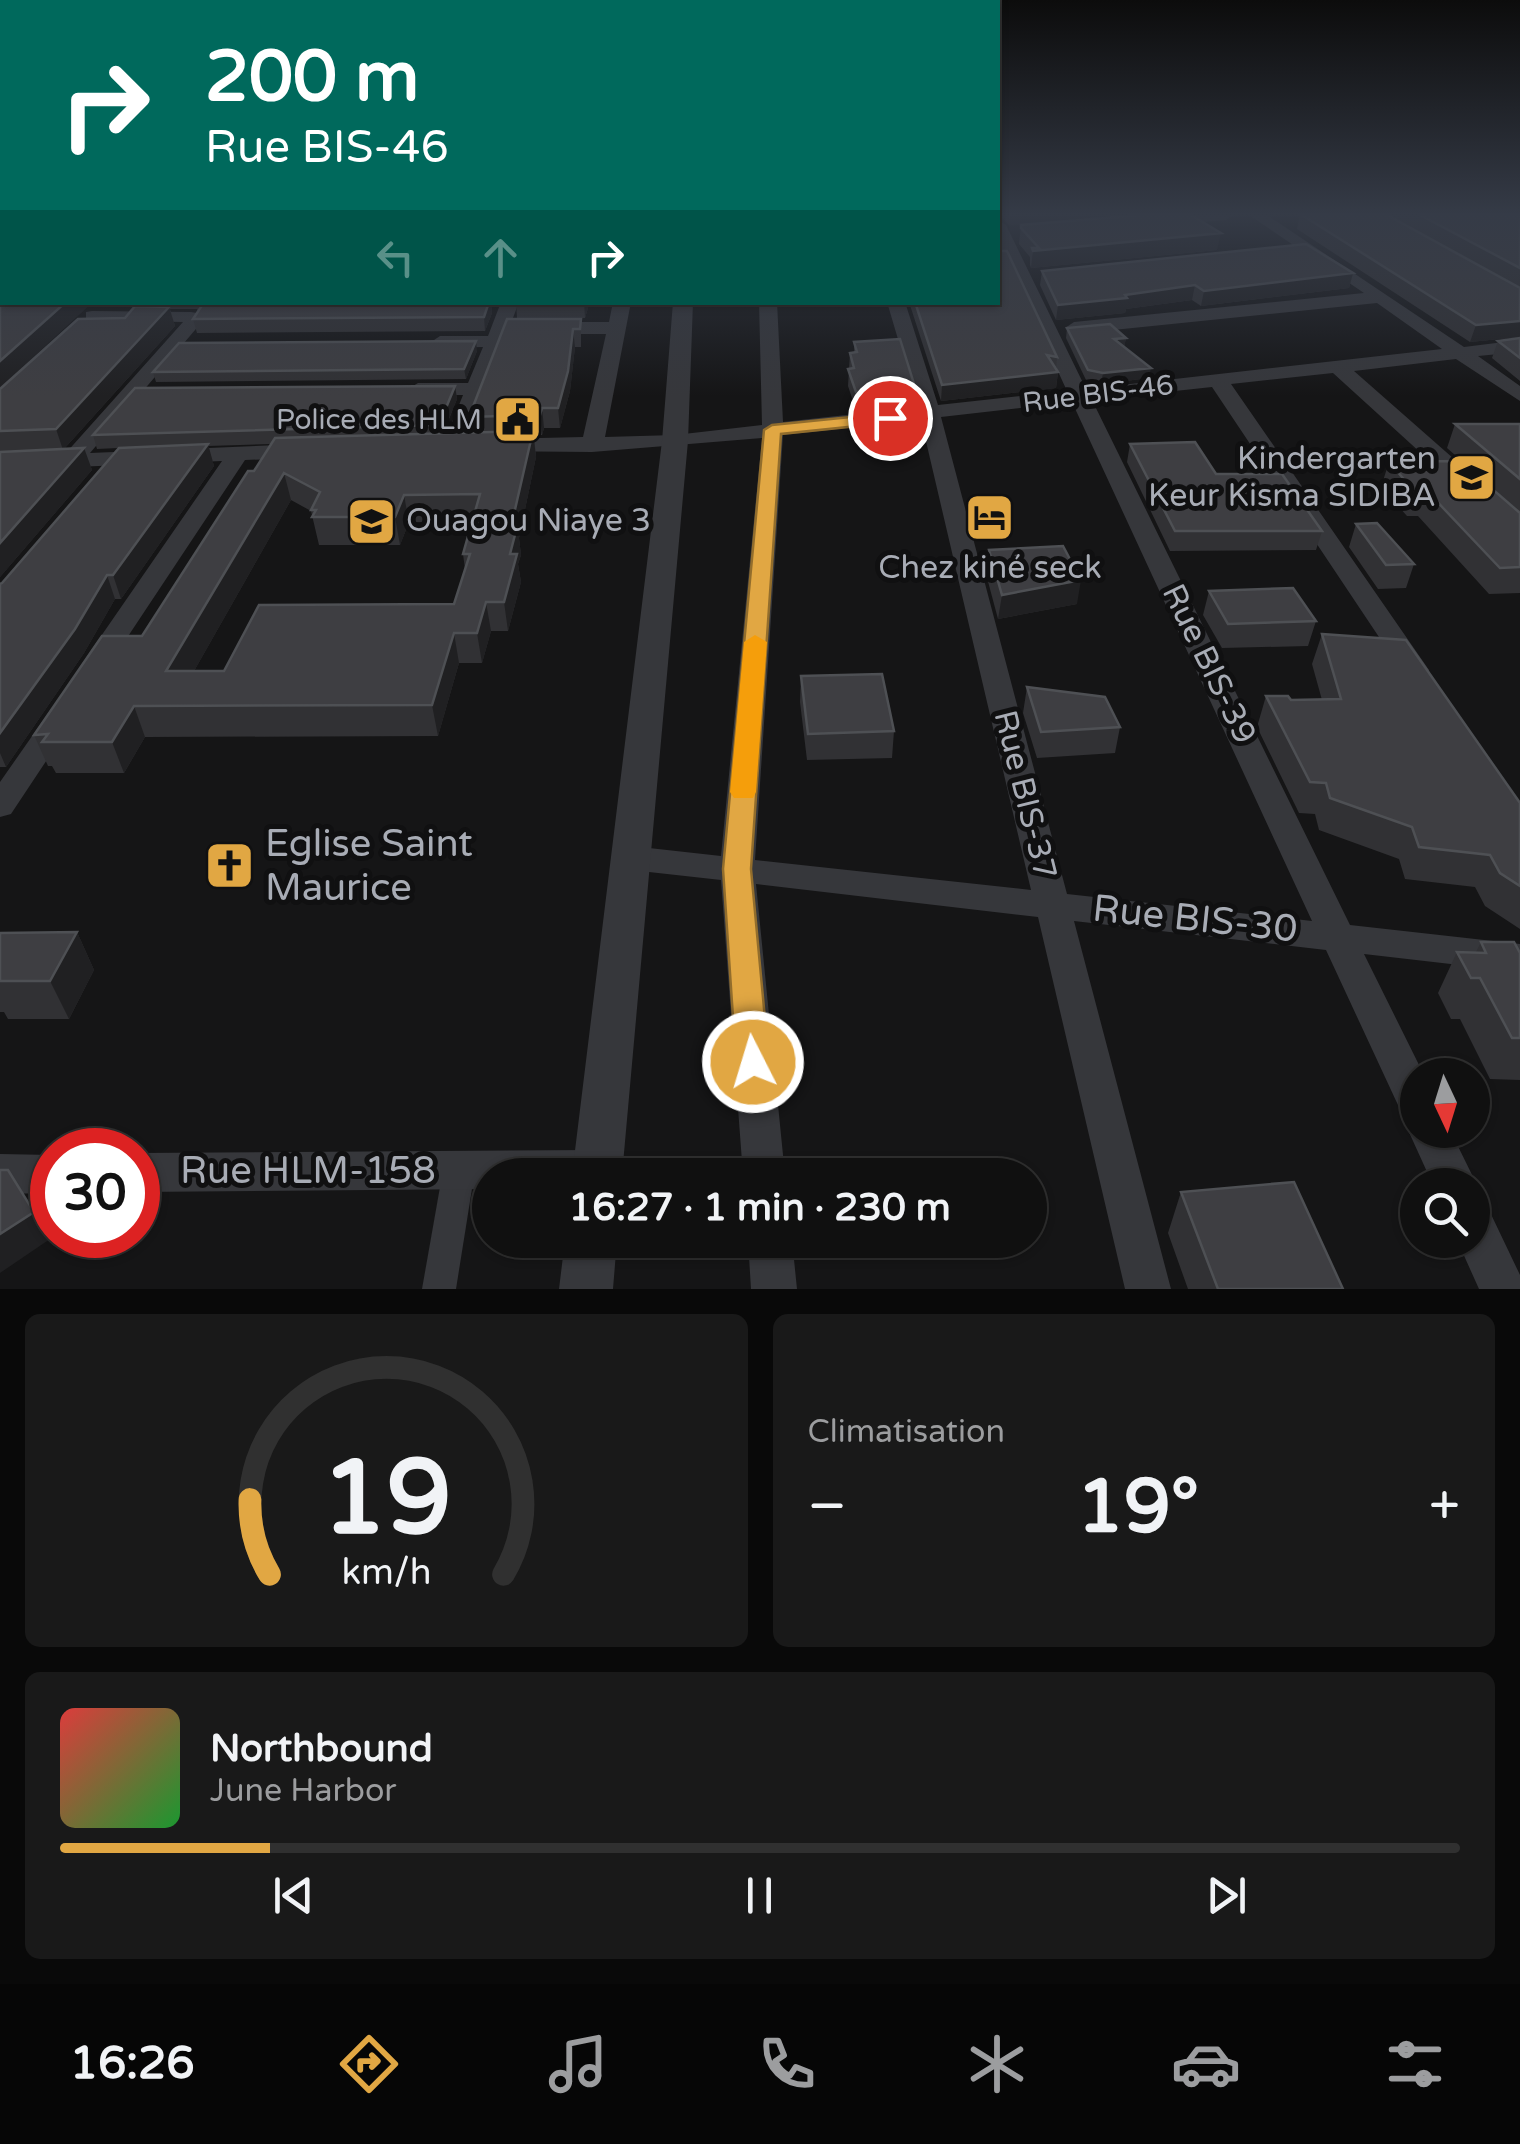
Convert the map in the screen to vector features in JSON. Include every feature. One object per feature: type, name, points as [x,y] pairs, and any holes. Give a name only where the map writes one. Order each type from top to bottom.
[{"type":"street","name":"Rue BIS-39","points":[[1031,275],[1050,330],[1400,1065]]},
{"type":"street","points":[[1341,275],[1381,297],[1520,395]]},
{"type":"street","points":[[1050,330],[1381,297]]},
{"type":"street","points":[[399,390],[476,389],[504,305]]},
{"type":"street","points":[[592,445],[621,305]]},
{"type":"street","points":[[599,1158],[675,441],[682,305]]},
{"type":"street","points":[[762,1158],[737,869],[772,430],[768,305]]},
{"type":"street","name":"Rue BIS-37","points":[[897,305],[930,414],[1148,1289]]},
{"type":"street","points":[[70,462],[131,392],[183,343],[192,323],[191,317],[92,315]]},
{"type":"street","points":[[419,342],[616,328]]},
{"type":"street","name":"Rue BIS-46","points":[[476,389],[443,448],[675,441],[1520,346]]},
{"type":"street","points":[[1337,366],[1520,530]]},
{"type":"street","points":[[1218,380],[1432,695]]},
{"type":"street","points":[[131,392],[169,392]]},
{"type":"street","points":[[0,463],[321,451]]},
{"type":"street","points":[[0,806],[238,454]]},
{"type":"street","points":[[96,486],[117,460]]},
{"type":"street","name":"Rue BIS-30","points":[[631,858],[1520,958]]},
{"type":"street","points":[[439,1289],[458,1170]]},
{"type":"street","name":"Rue HLM-158","points":[[160,1173],[472,1170]]},
{"type":"street","points":[[0,1174],[30,1174]]},
{"type":"street","points":[[586,1289],[589,1258]]},
{"type":"street","points":[[771,1258],[774,1289]]},
{"type":"street","points":[[1488,1258],[1503,1289]]},
{"type":"building","points":[[1000,275],[1018,275],[1057,357],[1047,355],[1058,372],[942,385],[916,305],[1000,305]]},
{"type":"building","points":[[1044,275],[1335,275],[1204,291],[1195,285],[1125,295],[1127,298],[1058,305]]},
{"type":"building","points":[[1397,275],[1497,275],[1520,288],[1520,321],[1476,325]]},
{"type":"building","points":[[0,305],[63,305],[0,361]]},
{"type":"building","points":[[488,305],[484,317],[193,319],[201,307]]},
{"type":"building","points":[[135,306],[169,307],[56,429],[0,431],[0,389],[78,319],[125,318]]},
{"type":"building","points":[[507,319],[581,319],[580,329],[573,329],[558,408],[542,408],[540,415],[469,417]]},
{"type":"building","points":[[1110,324],[1126,338],[1114,339],[1151,368],[1103,373],[1088,370],[1067,328]]},
{"type":"building","points":[[1520,338],[1520,358],[1498,341]]},
{"type":"building","points":[[900,339],[914,384],[856,392],[848,369],[854,368],[850,353],[857,352],[854,342]]},
{"type":"building","points":[[476,341],[464,369],[153,372],[179,343]]},
{"type":"building","points":[[455,386],[439,425],[93,435],[135,388]]},
{"type":"building","points":[[1455,424],[1520,424],[1520,479]]},
{"type":"building","points":[[533,431],[511,527],[517,527],[510,554],[517,554],[504,602],[486,602],[477,633],[454,633],[432,705],[134,706],[112,742],[42,742],[48,734],[34,735],[102,636],[142,636],[248,471],[254,471],[275,438]],"holes":[[[284,473],[320,492],[311,510],[316,510],[312,517],[395,517],[404,495],[480,494],[463,554],[470,554],[454,604],[259,605],[224,671],[166,671]]]},
{"type":"building","points":[[1195,442],[1216,474],[1282,474],[1322,531],[1175,531],[1130,444]]},
{"type":"building","points":[[208,444],[113,575],[107,575],[75,629],[0,733],[0,584],[119,448]]},
{"type":"building","points":[[84,448],[0,543],[0,452]]},
{"type":"building","points":[[1460,461],[1520,513],[1520,567],[1500,568],[1427,491],[1415,492],[1389,462]]},
{"type":"building","points":[[1377,523],[1414,564],[1386,565],[1356,524]]},
{"type":"building","points":[[1063,546],[1081,580],[1002,595],[989,550]]},
{"type":"building","points":[[1293,588],[1316,621],[1228,624],[1209,591]]},
{"type":"building","points":[[1322,634],[1406,640],[1520,803],[1520,886],[1500,873],[1490,855],[1419,847],[1412,827],[1330,798],[1326,783],[1310,782],[1266,696],[1341,699]]},
{"type":"building","points":[[882,674],[894,731],[808,734],[801,676]]},
{"type":"building","points":[[1027,687],[1105,697],[1120,727],[1041,732]]},
{"type":"building","points":[[77,932],[50,981],[0,981],[0,933]]},
{"type":"building","points":[[1481,942],[1514,942],[1520,953],[1520,1038],[1512,1038],[1480,978],[1471,978],[1457,952],[1486,953]]},
{"type":"building","points":[[0,1170],[8,1170],[30,1206],[30,1215],[0,1234]]},
{"type":"building","points":[[1294,1182],[1343,1289],[1218,1289],[1181,1192]]},
{"type":"slow traffic","points":[[743,792],[755,642]]},
{"type":"place","name":"Police des HLM","points":[[517,420]]},
{"type":"place","name":"Kindergarten Keur Kisma SIDIBA","points":[[1471,477]]},
{"type":"place","name":"Chez kiné seck","points":[[990,518]]},
{"type":"place","name":"Ouagou Niaye 3","points":[[371,521]]},
{"type":"place","name":"Eglise Saint Maurice","points":[[230,866]]},
{"type":"route","points":[[753,1062],[737,869],[772,430],[890,418]]}]
